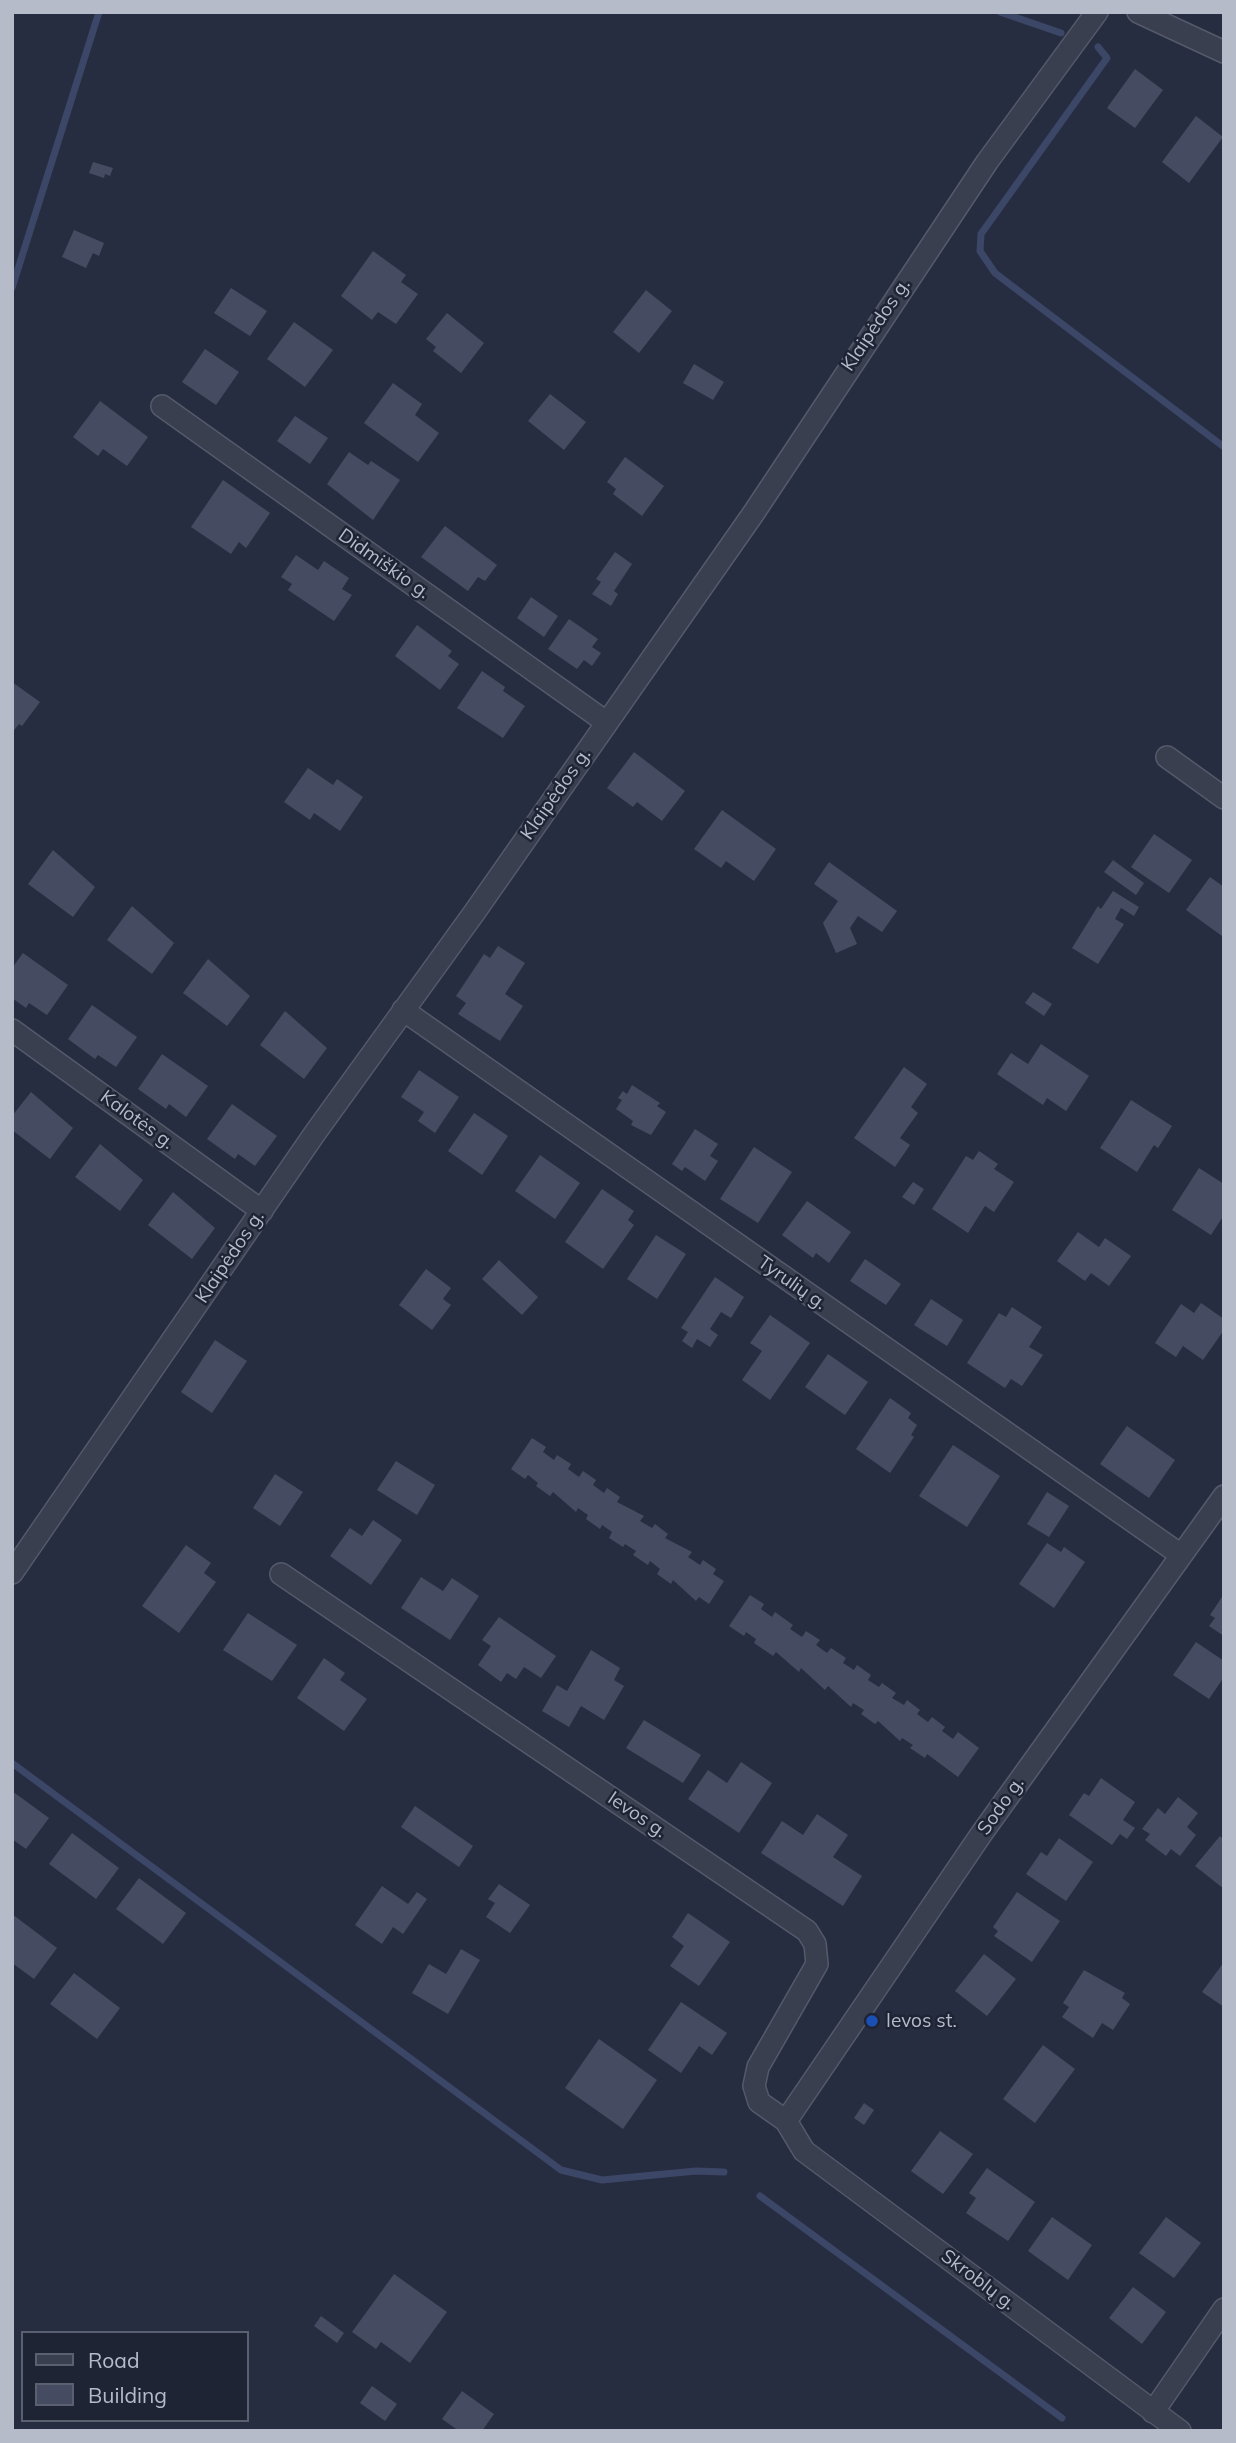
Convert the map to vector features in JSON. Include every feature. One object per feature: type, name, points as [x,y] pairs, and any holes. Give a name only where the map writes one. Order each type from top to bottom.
[{"type":"street","name":"Klaipėdos g.","points":[[12,1573],[262,1211],[776,480],[812,421],[980,173],[1097,12]]},
{"type":"street","points":[[1138,12],[1224,52]]},
{"type":"street","name":"Didmiškio g.","points":[[162,406],[606,722]]},
{"type":"street","points":[[1167,757],[1224,798]]},
{"type":"street","name":"Tyrulių g.","points":[[403,1010],[1181,1555]]},
{"type":"street","name":"Kalotės g.","points":[[12,1030],[262,1211]]},
{"type":"street","name":"Sodo g.","points":[[786,2121],[990,1822],[1224,1496]]},
{"type":"street","name":"Ievos g.","points":[[281,1574],[807,1931],[815,1944],[817,1964],[758,2067],[754,2086],[758,2102],[786,2121]]},
{"type":"street","name":"Skroblų g.","points":[[786,2121],[804,2151],[1180,2431]]},
{"type":"street","points":[[1153,2412],[1224,2309]]},
{"type":"building","points":[[1135,69],[1163,90],[1135,128],[1107,108]]},
{"type":"building","points":[[1196,116],[1223,137],[1189,183],[1162,162]]},
{"type":"building","points":[[93,162],[113,168],[110,176],[105,174],[104,178],[89,173]]},
{"type":"building","points":[[74,230],[104,243],[99,256],[93,253],[86,268],[62,257]]},
{"type":"building","points":[[373,251],[406,275],[401,282],[418,294],[396,324],[378,312],[372,320],[341,296]]},
{"type":"building","points":[[231,288],[267,311],[250,336],[214,313]]},
{"type":"building","points":[[646,290],[672,311],[639,353],[613,332]]},
{"type":"building","points":[[447,313],[484,343],[461,373],[433,351],[436,347],[426,339]]},
{"type":"building","points":[[294,322],[333,350],[305,387],[267,359]]},
{"type":"building","points":[[205,349],[239,372],[216,405],[182,382]]},
{"type":"building","points":[[694,364],[724,382],[713,400],[683,383]]},
{"type":"building","points":[[393,383],[422,404],[415,415],[439,433],[418,462],[364,423]]},
{"type":"building","points":[[550,394],[586,422],[564,450],[528,421]]},
{"type":"building","points":[[100,401],[148,437],[127,466],[103,449],[98,456],[73,437]]},
{"type":"building","points":[[295,416],[328,438],[310,464],[277,441]]},
{"type":"building","points":[[349,452],[368,465],[371,461],[400,480],[373,520],[327,484]]},
{"type":"building","points":[[625,457],[664,486],[642,516],[613,494],[616,489],[607,482]]},
{"type":"building","points":[[223,480],[270,513],[246,548],[239,542],[231,554],[191,527]]},
{"type":"building","points":[[445,526],[497,565],[485,581],[478,577],[468,591],[421,557]]},
{"type":"building","points":[[615,552],[632,564],[614,591],[618,594],[611,606],[592,594],[601,582],[596,579]]},
{"type":"building","points":[[296,555],[318,570],[324,561],[349,578],[342,589],[352,595],[334,621],[288,590],[292,584],[281,577]]},
{"type":"building","points":[[531,597],[558,616],[544,637],[517,618]]},
{"type":"building","points":[[569,619],[598,639],[592,647],[601,653],[592,666],[584,660],[577,669],[548,649]]},
{"type":"building","points":[[417,625],[452,651],[448,656],[459,664],[440,690],[395,656]]},
{"type":"building","points":[[482,671],[505,687],[503,691],[525,706],[503,738],[457,708]]},
{"type":"building","points":[[12,682],[40,702],[22,726],[19,724],[12,733]]},
{"type":"building","points":[[634,752],[685,791],[662,821],[637,802],[633,807],[607,788]]},
{"type":"building","points":[[308,768],[333,785],[337,779],[363,797],[340,831],[314,813],[310,820],[284,802]]},
{"type":"building","points":[[722,810],[776,849],[754,881],[726,861],[721,868],[694,849]]},
{"type":"building","points":[[1154,834],[1192,860],[1169,893],[1131,867]]},
{"type":"building","points":[[53,850],[95,887],[73,917],[28,884]]},
{"type":"building","points":[[1113,860],[1144,883],[1136,895],[1104,872]]},
{"type":"building","points":[[829,862],[897,911],[882,932],[858,916],[850,928],[857,944],[836,953],[823,923],[838,901],[814,884]]},
{"type":"building","points":[[1210,877],[1224,887],[1222,936],[1186,910]]},
{"type":"building","points":[[1113,891],[1139,907],[1134,916],[1121,908],[1115,919],[1124,924],[1098,964],[1072,948],[1098,906],[1101,909]]},
{"type":"building","points":[[132,906],[174,943],[152,974],[107,940]]},
{"type":"building","points":[[498,946],[525,963],[505,994],[523,1006],[500,1041],[458,1014],[466,1003],[456,996],[484,954],[490,958]]},
{"type":"building","points":[[23,953],[68,985],[47,1015],[29,1003],[26,1008],[12,998],[12,968]]},
{"type":"building","points":[[208,959],[250,996],[227,1026],[183,993]]},
{"type":"building","points":[[1033,992],[1052,1004],[1044,1016],[1025,1003]]},
{"type":"building","points":[[92,1005],[137,1037],[116,1067],[98,1055],[95,1059],[68,1039]]},
{"type":"building","points":[[285,1011],[327,1048],[304,1079],[260,1045]]},
{"type":"building","points":[[1041,1044],[1089,1076],[1066,1111],[1047,1098],[1043,1105],[997,1074],[1011,1053],[1028,1064]]},
{"type":"building","points":[[162,1054],[208,1086],[186,1117],[169,1104],[166,1109],[138,1089]]},
{"type":"building","points":[[904,1067],[927,1084],[911,1107],[918,1113],[900,1138],[910,1145],[895,1167],[854,1138]]},
{"type":"building","points":[[419,1070],[459,1097],[435,1133],[418,1121],[424,1112],[401,1097]]},
{"type":"building","points":[[632,1085],[660,1103],[657,1106],[666,1112],[651,1135],[631,1125],[633,1121],[616,1109],[622,1100],[618,1098],[623,1091],[627,1094]]},
{"type":"building","points":[[31,1092],[73,1128],[50,1159],[12,1130],[12,1116]]},
{"type":"building","points":[[1131,1100],[1172,1126],[1158,1148],[1154,1145],[1137,1172],[1100,1148]]},
{"type":"building","points":[[232,1104],[277,1136],[255,1166],[238,1154],[235,1159],[207,1139]]},
{"type":"building","points":[[474,1113],[508,1136],[482,1175],[448,1151]]},
{"type":"building","points":[[695,1129],[718,1144],[710,1156],[718,1161],[705,1181],[685,1167],[682,1171],[672,1164]]},
{"type":"building","points":[[100,1144],[143,1180],[120,1211],[75,1177]]},
{"type":"building","points":[[754,1147],[792,1172],[758,1223],[720,1199]]},
{"type":"building","points":[[979,1151],[998,1164],[994,1169],[1014,1182],[994,1212],[985,1206],[968,1233],[932,1209],[966,1156],[973,1160]]},
{"type":"building","points":[[540,1155],[580,1183],[555,1219],[515,1191]]},
{"type":"building","points":[[1199,1168],[1224,1184],[1224,1215],[1211,1235],[1172,1210]]},
{"type":"building","points":[[913,1182],[924,1189],[914,1205],[902,1197]]},
{"type":"building","points":[[602,1189],[634,1211],[628,1220],[634,1225],[603,1269],[565,1242]]},
{"type":"building","points":[[173,1192],[215,1228],[192,1259],[148,1225]]},
{"type":"building","points":[[807,1201],[851,1232],[829,1263],[816,1253],[813,1258],[782,1235]]},
{"type":"building","points":[[1078,1232],[1099,1247],[1105,1238],[1131,1256],[1109,1286],[1091,1273],[1085,1281],[1057,1261]]},
{"type":"building","points":[[656,1235],[686,1254],[657,1299],[627,1279]]},
{"type":"building","points":[[865,1259],[901,1284],[886,1305],[850,1281]]},
{"type":"building","points":[[499,1260],[538,1297],[522,1315],[482,1279]]},
{"type":"building","points":[[426,1269],[451,1288],[443,1299],[451,1305],[432,1330],[399,1305]]},
{"type":"building","points":[[715,1277],[744,1297],[731,1318],[721,1312],[710,1329],[718,1335],[710,1347],[697,1339],[692,1348],[682,1341],[688,1332],[681,1328]]},
{"type":"building","points":[[931,1299],[963,1320],[947,1346],[914,1325]]},
{"type":"building","points":[[1201,1303],[1224,1319],[1224,1330],[1203,1360],[1183,1346],[1176,1357],[1155,1343],[1181,1304],[1194,1313]]},
{"type":"building","points":[[1012,1307],[1042,1327],[1029,1347],[1043,1355],[1022,1386],[1011,1379],[1005,1388],[967,1363],[999,1313],[1006,1317]]},
{"type":"building","points":[[770,1315],[810,1343],[770,1400],[742,1380],[762,1351],[750,1343]]},
{"type":"building","points":[[215,1340],[247,1361],[212,1413],[181,1392]]},
{"type":"building","points":[[828,1354],[868,1382],[845,1415],[805,1387]]},
{"type":"building","points":[[890,1398],[911,1413],[908,1418],[917,1425],[911,1435],[914,1437],[890,1473],[856,1449]]},
{"type":"building","points":[[1127,1426],[1175,1460],[1149,1498],[1100,1464]]},
{"type":"building","points":[[532,1438],[546,1447],[543,1452],[554,1460],[557,1455],[571,1464],[568,1469],[579,1477],[583,1471],[596,1480],[593,1485],[604,1493],[607,1488],[620,1497],[617,1502],[644,1516],[640,1521],[652,1528],[655,1524],[668,1534],[665,1538],[692,1552],[688,1557],[700,1565],[703,1560],[716,1569],[713,1574],[724,1581],[709,1604],[699,1597],[696,1601],[673,1580],[671,1584],[657,1574],[660,1569],[650,1561],[648,1565],[633,1555],[636,1551],[625,1544],[623,1547],[609,1538],[612,1532],[602,1525],[600,1529],[586,1519],[588,1515],[578,1508],[576,1512],[553,1492],[550,1496],[536,1486],[538,1483],[528,1475],[525,1479],[511,1469]]},
{"type":"building","points":[[953,1445],[1000,1476],[967,1527],[919,1496]]},
{"type":"building","points":[[396,1461],[435,1485],[417,1515],[377,1490]]},
{"type":"building","points":[[275,1474],[303,1492],[280,1526],[253,1508]]},
{"type":"building","points":[[1047,1492],[1069,1506],[1049,1537],[1027,1524]]},
{"type":"building","points":[[373,1520],[402,1540],[371,1585],[330,1556],[350,1528],[362,1536]]},
{"type":"building","points":[[1047,1543],[1061,1552],[1064,1547],[1085,1562],[1054,1608],[1019,1584]]},
{"type":"building","points":[[186,1545],[211,1563],[204,1573],[216,1582],[179,1633],[142,1606]]},
{"type":"building","points":[[421,1577],[443,1591],[452,1578],[479,1596],[450,1640],[401,1608]]},
{"type":"building","points":[[1224,1594],[1224,1636],[1209,1626],[1215,1618],[1210,1615]]},
{"type":"building","points":[[750,1595],[764,1604],[761,1609],[772,1617],[775,1612],[793,1625],[790,1629],[802,1637],[806,1631],[820,1640],[816,1645],[827,1653],[831,1648],[846,1658],[843,1663],[854,1670],[857,1665],[871,1675],[868,1680],[879,1687],[882,1683],[896,1693],[892,1698],[904,1705],[907,1700],[920,1710],[917,1714],[928,1722],[932,1717],[945,1727],[942,1731],[953,1739],[958,1732],[979,1748],[958,1777],[927,1754],[925,1758],[910,1748],[913,1745],[902,1738],[900,1741],[878,1721],[875,1724],[861,1714],[864,1710],[853,1703],[851,1707],[828,1686],[825,1690],[801,1668],[799,1672],[776,1652],[773,1656],[754,1643],[756,1639],[746,1632],[744,1636],[729,1626]]},
{"type":"building","points":[[248,1613],[297,1645],[272,1681],[223,1650]]},
{"type":"building","points":[[499,1617],[556,1656],[541,1678],[524,1667],[516,1679],[507,1673],[501,1682],[478,1665],[491,1646],[482,1640]]},
{"type":"building","points":[[1196,1642],[1224,1661],[1224,1677],[1209,1699],[1173,1675]]},
{"type":"building","points":[[591,1650],[620,1668],[614,1680],[624,1686],[604,1720],[581,1706],[569,1727],[542,1711],[557,1685],[567,1691]]},
{"type":"building","points":[[324,1658],[345,1673],[340,1680],[367,1699],[344,1731],[297,1698]]},
{"type":"building","points":[[644,1720],[701,1755],[683,1783],[626,1748]]},
{"type":"building","points":[[741,1762],[772,1783],[739,1833],[688,1799],[708,1770],[727,1783]]},
{"type":"building","points":[[1101,1778],[1135,1802],[1123,1820],[1135,1828],[1127,1839],[1120,1834],[1112,1845],[1069,1815],[1084,1793],[1089,1796]]},
{"type":"building","points":[[12,1791],[49,1818],[26,1849],[12,1839]]},
{"type":"building","points":[[1178,1797],[1198,1813],[1187,1827],[1196,1835],[1180,1856],[1171,1849],[1166,1856],[1145,1840],[1150,1834],[1142,1829],[1158,1808],[1165,1814]]},
{"type":"building","points":[[415,1806],[473,1846],[459,1867],[401,1827]]},
{"type":"building","points":[[817,1814],[848,1835],[833,1857],[862,1876],[843,1906],[761,1853],[782,1821],[803,1835]]},
{"type":"building","points":[[72,1833],[119,1868],[96,1899],[49,1864]]},
{"type":"building","points":[[1220,1836],[1224,1840],[1224,1889],[1195,1866]]},
{"type":"building","points":[[1059,1838],[1093,1862],[1066,1901],[1026,1874],[1041,1852],[1047,1856]]},
{"type":"building","points":[[139,1878],[186,1913],[163,1944],[116,1909]]},
{"type":"building","points":[[499,1884],[530,1905],[510,1933],[486,1917],[495,1903],[488,1899]]},
{"type":"building","points":[[382,1886],[408,1904],[417,1892],[427,1899],[403,1934],[393,1927],[382,1944],[355,1925]]},
{"type":"building","points":[[1017,1892],[1060,1921],[1032,1962],[994,1936],[998,1931],[993,1927]]},
{"type":"building","points":[[688,1913],[730,1942],[699,1986],[670,1966],[684,1946],[672,1937]]},
{"type":"building","points":[[12,1914],[57,1948],[34,1979],[12,1963]]},
{"type":"building","points":[[461,1949],[480,1960],[448,2014],[412,1993],[429,1964],[446,1974]]},
{"type":"building","points":[[984,1954],[1016,1979],[987,2016],[955,1991]]},
{"type":"building","points":[[1224,1962],[1224,2007],[1202,1992]]},
{"type":"building","points":[[1084,1970],[1125,1993],[1122,1998],[1130,2004],[1113,2030],[1102,2023],[1093,2038],[1062,2017],[1069,2007],[1063,2003]]},
{"type":"building","points":[[74,1973],[120,2008],[97,2039],[50,2004]]},
{"type":"building","points":[[681,2002],[727,2033],[712,2055],[699,2046],[681,2073],[648,2050]]},
{"type":"building","points":[[599,2039],[657,2080],[623,2129],[565,2088]]},
{"type":"building","points":[[1043,2045],[1075,2069],[1035,2123],[1003,2099]]},
{"type":"building","points":[[864,2103],[874,2110],[864,2125],[854,2118]]},
{"type":"building","points":[[940,2131],[973,2154],[943,2194],[911,2171]]},
{"type":"building","points":[[987,2168],[1035,2202],[1008,2241],[966,2213],[976,2198],[969,2193]]},
{"type":"building","points":[[1052,2217],[1092,2245],[1068,2280],[1028,2251]]},
{"type":"building","points":[[1166,2217],[1201,2243],[1174,2278],[1139,2253]]},
{"type":"building","points":[[394,2274],[447,2312],[410,2363],[381,2342],[376,2349],[352,2332]]},
{"type":"building","points":[[1133,2287],[1166,2312],[1142,2344],[1109,2318]]},
{"type":"building","points":[[321,2316],[344,2333],[337,2343],[314,2326]]},
{"type":"building","points":[[372,2386],[397,2404],[385,2421],[360,2403]]},
{"type":"building","points":[[462,2391],[494,2414],[482,2431],[459,2431],[442,2419]]},
{"type":"waterway","points":[[12,288],[99,12]]},
{"type":"waterway","points":[[1000,12],[1061,33]]},
{"type":"waterway","points":[[1098,47],[1107,58],[981,234],[980,251],[995,273],[1224,447]]},
{"type":"waterway","points":[[12,1763],[561,2170],[602,2180],[696,2171],[724,2172]]},
{"type":"waterway","points":[[760,2196],[1062,2418]]},
{"type":"place","name":"Ievos st.","points":[[872,2021]]}]
